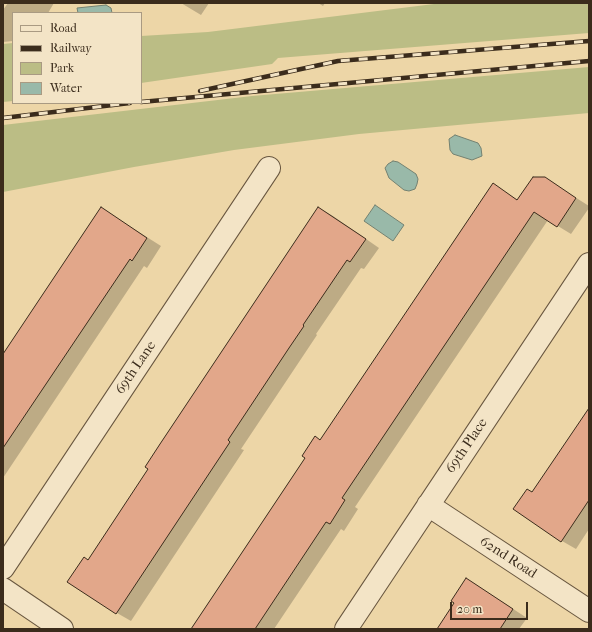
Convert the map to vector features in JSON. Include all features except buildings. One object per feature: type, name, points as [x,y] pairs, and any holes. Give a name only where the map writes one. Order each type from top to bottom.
[{"type":"street","name":"69th Lane","points":[[3,568],[269,168]]},
{"type":"street","name":"69th Place","points":[[346,629],[589,264]]},
{"type":"street","name":"62nd Road","points":[[428,505],[589,611]]},
{"type":"street","points":[[3,589],[62,629]]},
{"type":"green space","points":[[442,3],[589,3],[589,33],[278,58],[272,64],[142,83],[142,36],[208,32]]},
{"type":"green space","points":[[12,43],[12,101],[3,102],[3,44]]},
{"type":"green space","points":[[589,67],[589,113],[359,134],[234,150],[3,192],[3,125],[252,96]]},
{"type":"water","points":[[106,5],[111,8],[112,12],[78,12],[77,8]]},
{"type":"water","points":[[455,135],[478,143],[481,148],[482,156],[472,160],[453,154],[450,150],[449,139]]},
{"type":"water","points":[[393,161],[398,162],[416,174],[418,179],[415,189],[409,191],[404,190],[389,178],[385,168]]},
{"type":"water","points":[[375,205],[404,225],[393,241],[364,221]]},
{"type":"railway","points":[[200,91],[338,61],[589,41]]},
{"type":"railway","points":[[142,102],[589,61]]},
{"type":"railway","points":[[3,118],[122,104]]}]
